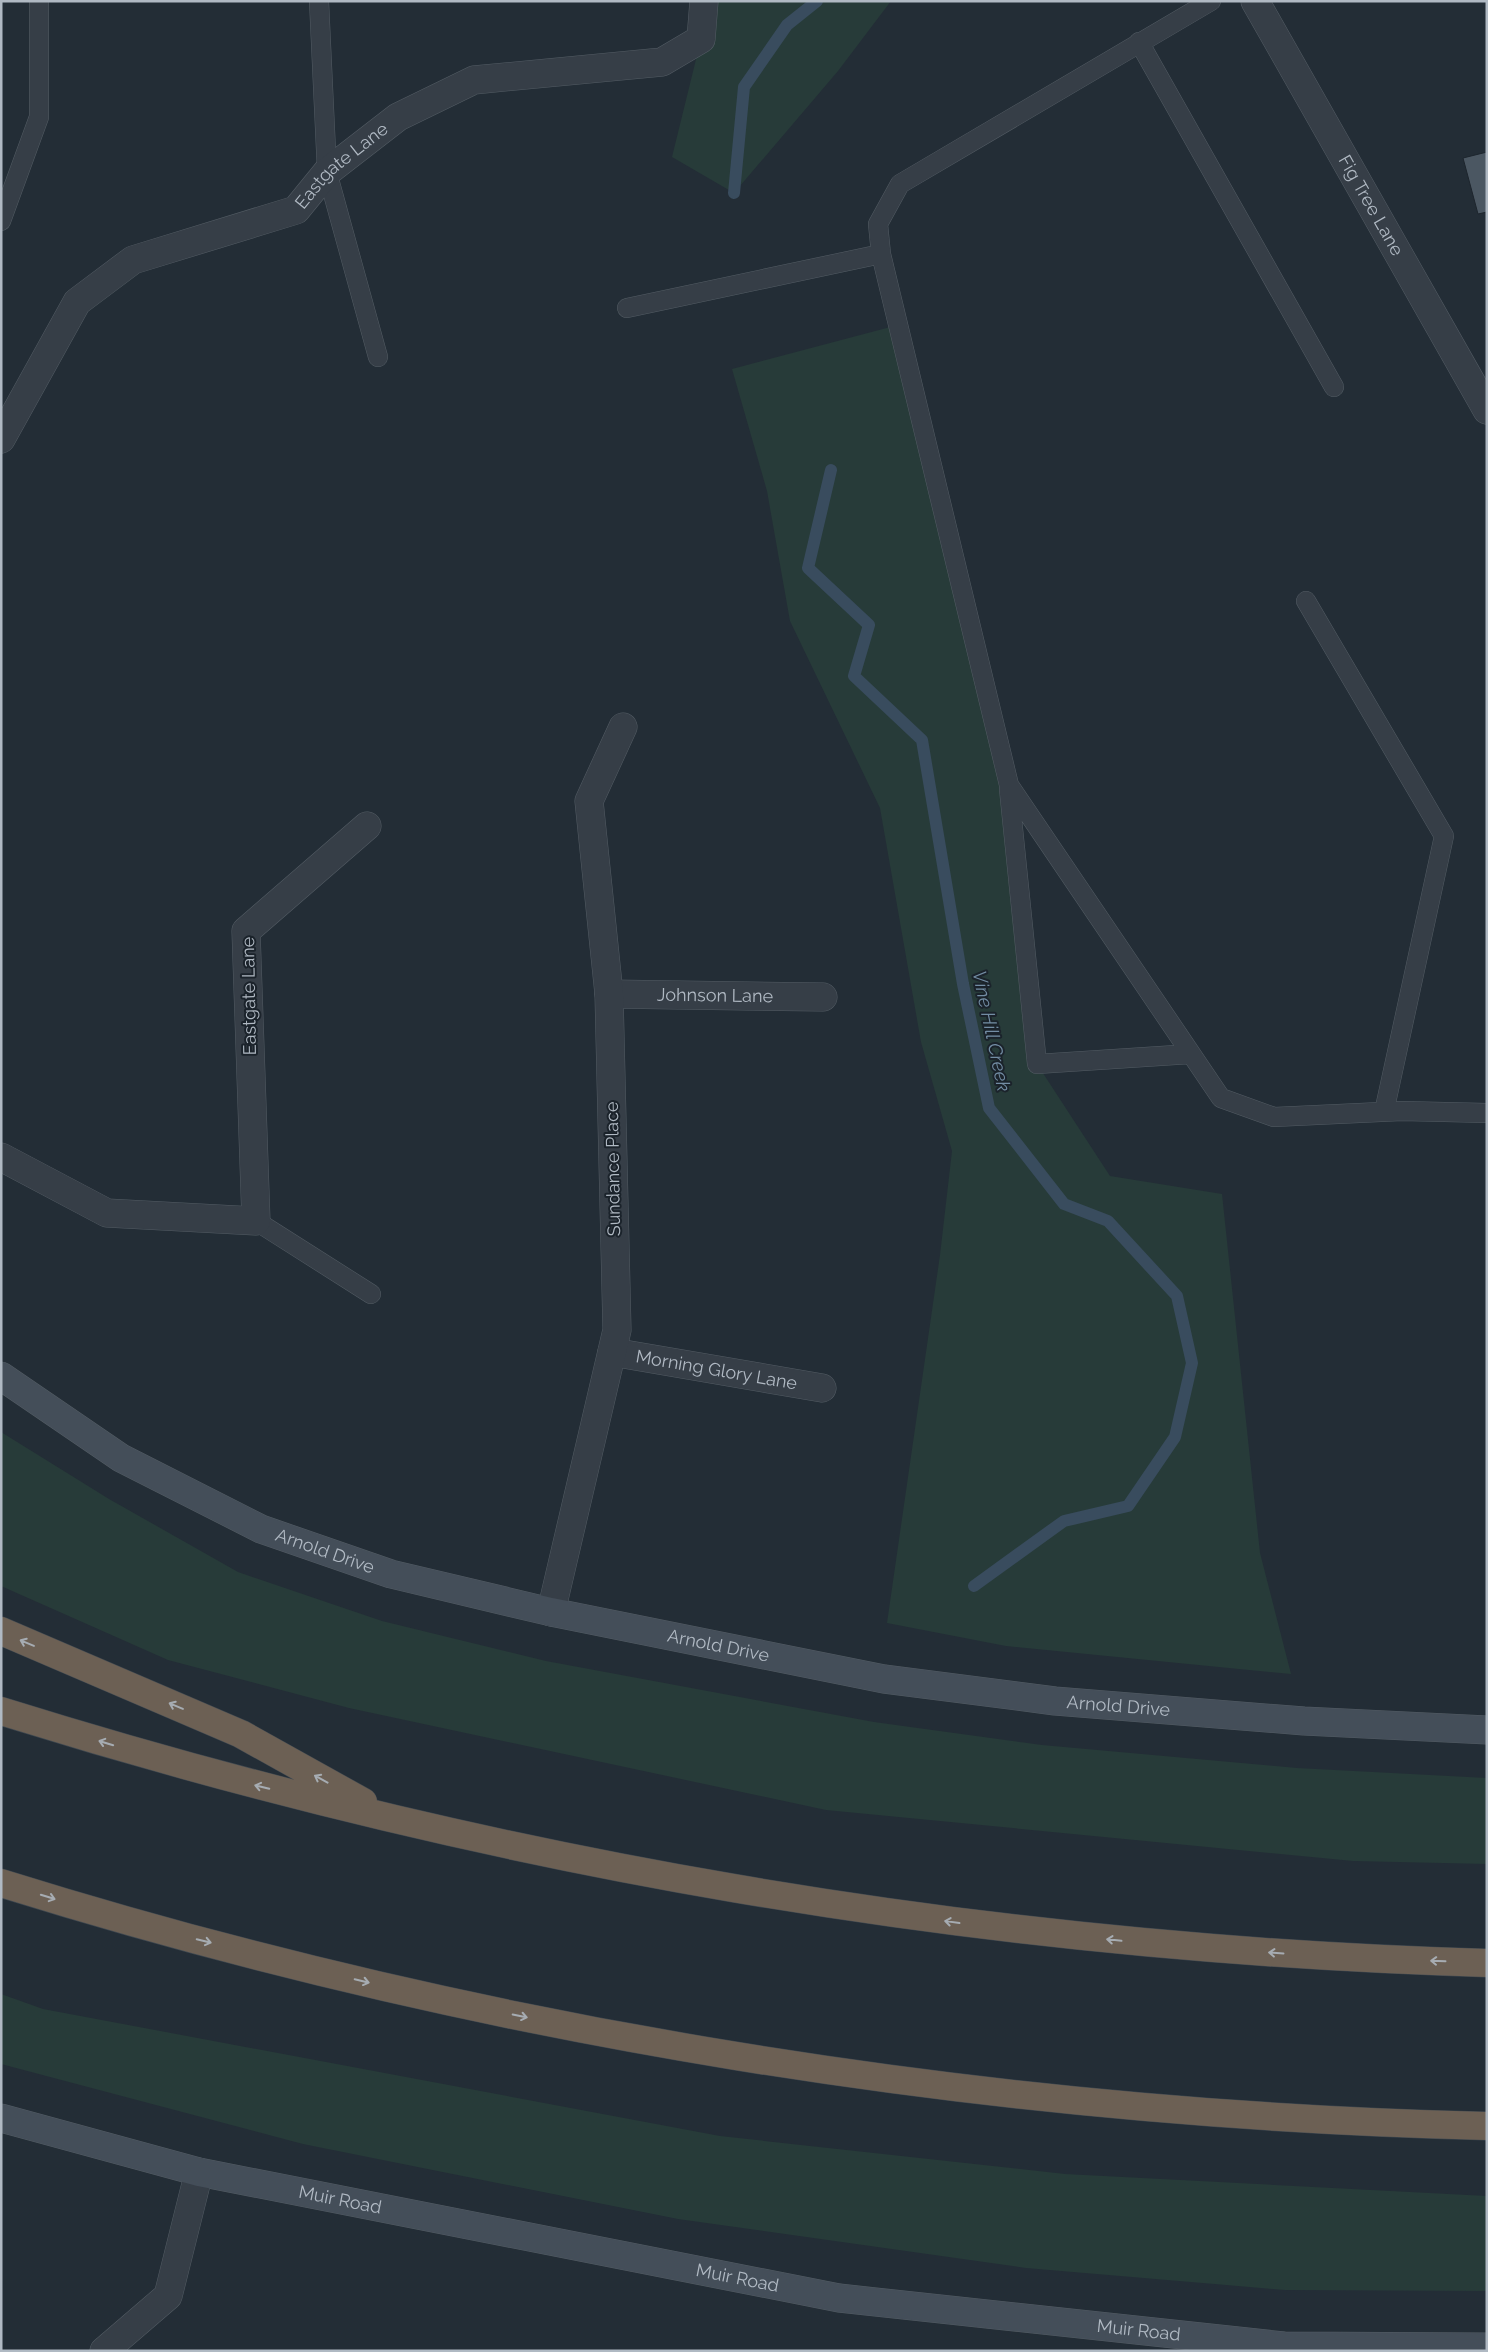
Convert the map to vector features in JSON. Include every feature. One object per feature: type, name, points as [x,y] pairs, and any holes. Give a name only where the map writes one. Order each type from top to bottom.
[{"type":"highway","points":[[1,1632],[241,1734],[394,1820]]},
{"type":"highway","points":[[1,1711],[244,1783],[394,1820],[595,1864],[689,1881],[962,1924],[1143,1944],[1234,1951],[1487,1963]]},
{"type":"highway","points":[[1,1882],[176,1934],[347,1977],[529,2018],[709,2050],[977,2088],[1163,2109],[1344,2121],[1487,2126]]},
{"type":"street","name":"Eastgate Lane","points":[[1,439],[77,302],[133,260],[296,210],[327,172],[398,117],[474,80],[662,62],[700,39],[704,1]]},
{"type":"street","name":"Fig Tree Lane","points":[[1255,1],[1487,410]]},
{"type":"street","name":"Sundance Place","points":[[551,1612],[617,1330],[609,994],[589,801],[622,727]]},
{"type":"street","name":"Eastgate Lane","points":[[256,1221],[246,931],[367,826]]},
{"type":"street","name":"Johnson Lane","points":[[609,994],[823,997]]},
{"type":"street","points":[[1,1156],[107,1213],[256,1221]]},
{"type":"street","name":"Morning Glory Lane","points":[[612,1352],[822,1388]]},
{"type":"street","name":"Arnold Drive","points":[[1,1376],[121,1458],[261,1529],[391,1574],[551,1612],[884,1679],[1065,1702],[1304,1721],[1487,1730]]},
{"type":"street","name":"Muir Road","points":[[1,2118],[199,2172],[839,2298],[1284,2348],[1487,2347]]},
{"type":"street","points":[[104,2351],[168,2296],[199,2172]]},
{"type":"lane","points":[[1,221],[39,117],[39,1]]},
{"type":"lane","points":[[320,1],[327,172],[378,357]]},
{"type":"lane","points":[[1191,1054],[1037,1064],[1009,785],[881,254],[878,224],[900,184],[1211,1]]},
{"type":"lane","points":[[1139,42],[1334,387]]},
{"type":"lane","points":[[627,308],[881,254]]},
{"type":"lane","points":[[1306,601],[1444,836],[1384,1112]]},
{"type":"lane","points":[[1009,785],[1221,1098],[1274,1117],[1384,1112],[1487,1113]]},
{"type":"lane","points":[[256,1221],[371,1294]]},
{"type":"green space","points":[[704,1],[891,1],[838,71],[734,193],[672,157],[701,39]]},
{"type":"green space","points":[[898,325],[1009,785],[1037,1064],[1110,1176],[1222,1194],[1260,1553],[1291,1674],[1006,1646],[887,1623],[940,1255],[952,1151],[921,1042],[880,808],[790,621],[767,491],[732,369]]},
{"type":"green space","points":[[1,1432],[109,1499],[238,1572],[382,1621],[546,1661],[874,1722],[1042,1745],[1297,1768],[1487,1778],[1487,1864],[1353,1861],[826,1810],[349,1708],[168,1660],[1,1586]]},
{"type":"green space","points":[[1,1994],[43,2009],[720,2136],[1065,2174],[1487,2196],[1487,2291],[1285,2290],[1026,2268],[678,2219],[303,2144],[1,2064]]},
{"type":"building","points":[[1487,152],[1487,212],[1478,214],[1463,158]]},
{"type":"waterway","name":"Vine Hill Creek","points":[[734,193],[744,87],[787,25],[817,1]]},
{"type":"waterway","name":"Vine Hill Creek","points":[[831,470],[808,568],[869,625],[854,676],[922,740],[963,984],[989,1108],[1064,1204],[1108,1221],[1177,1296],[1192,1363],[1175,1437],[1128,1506],[1064,1521],[974,1586]]}]
